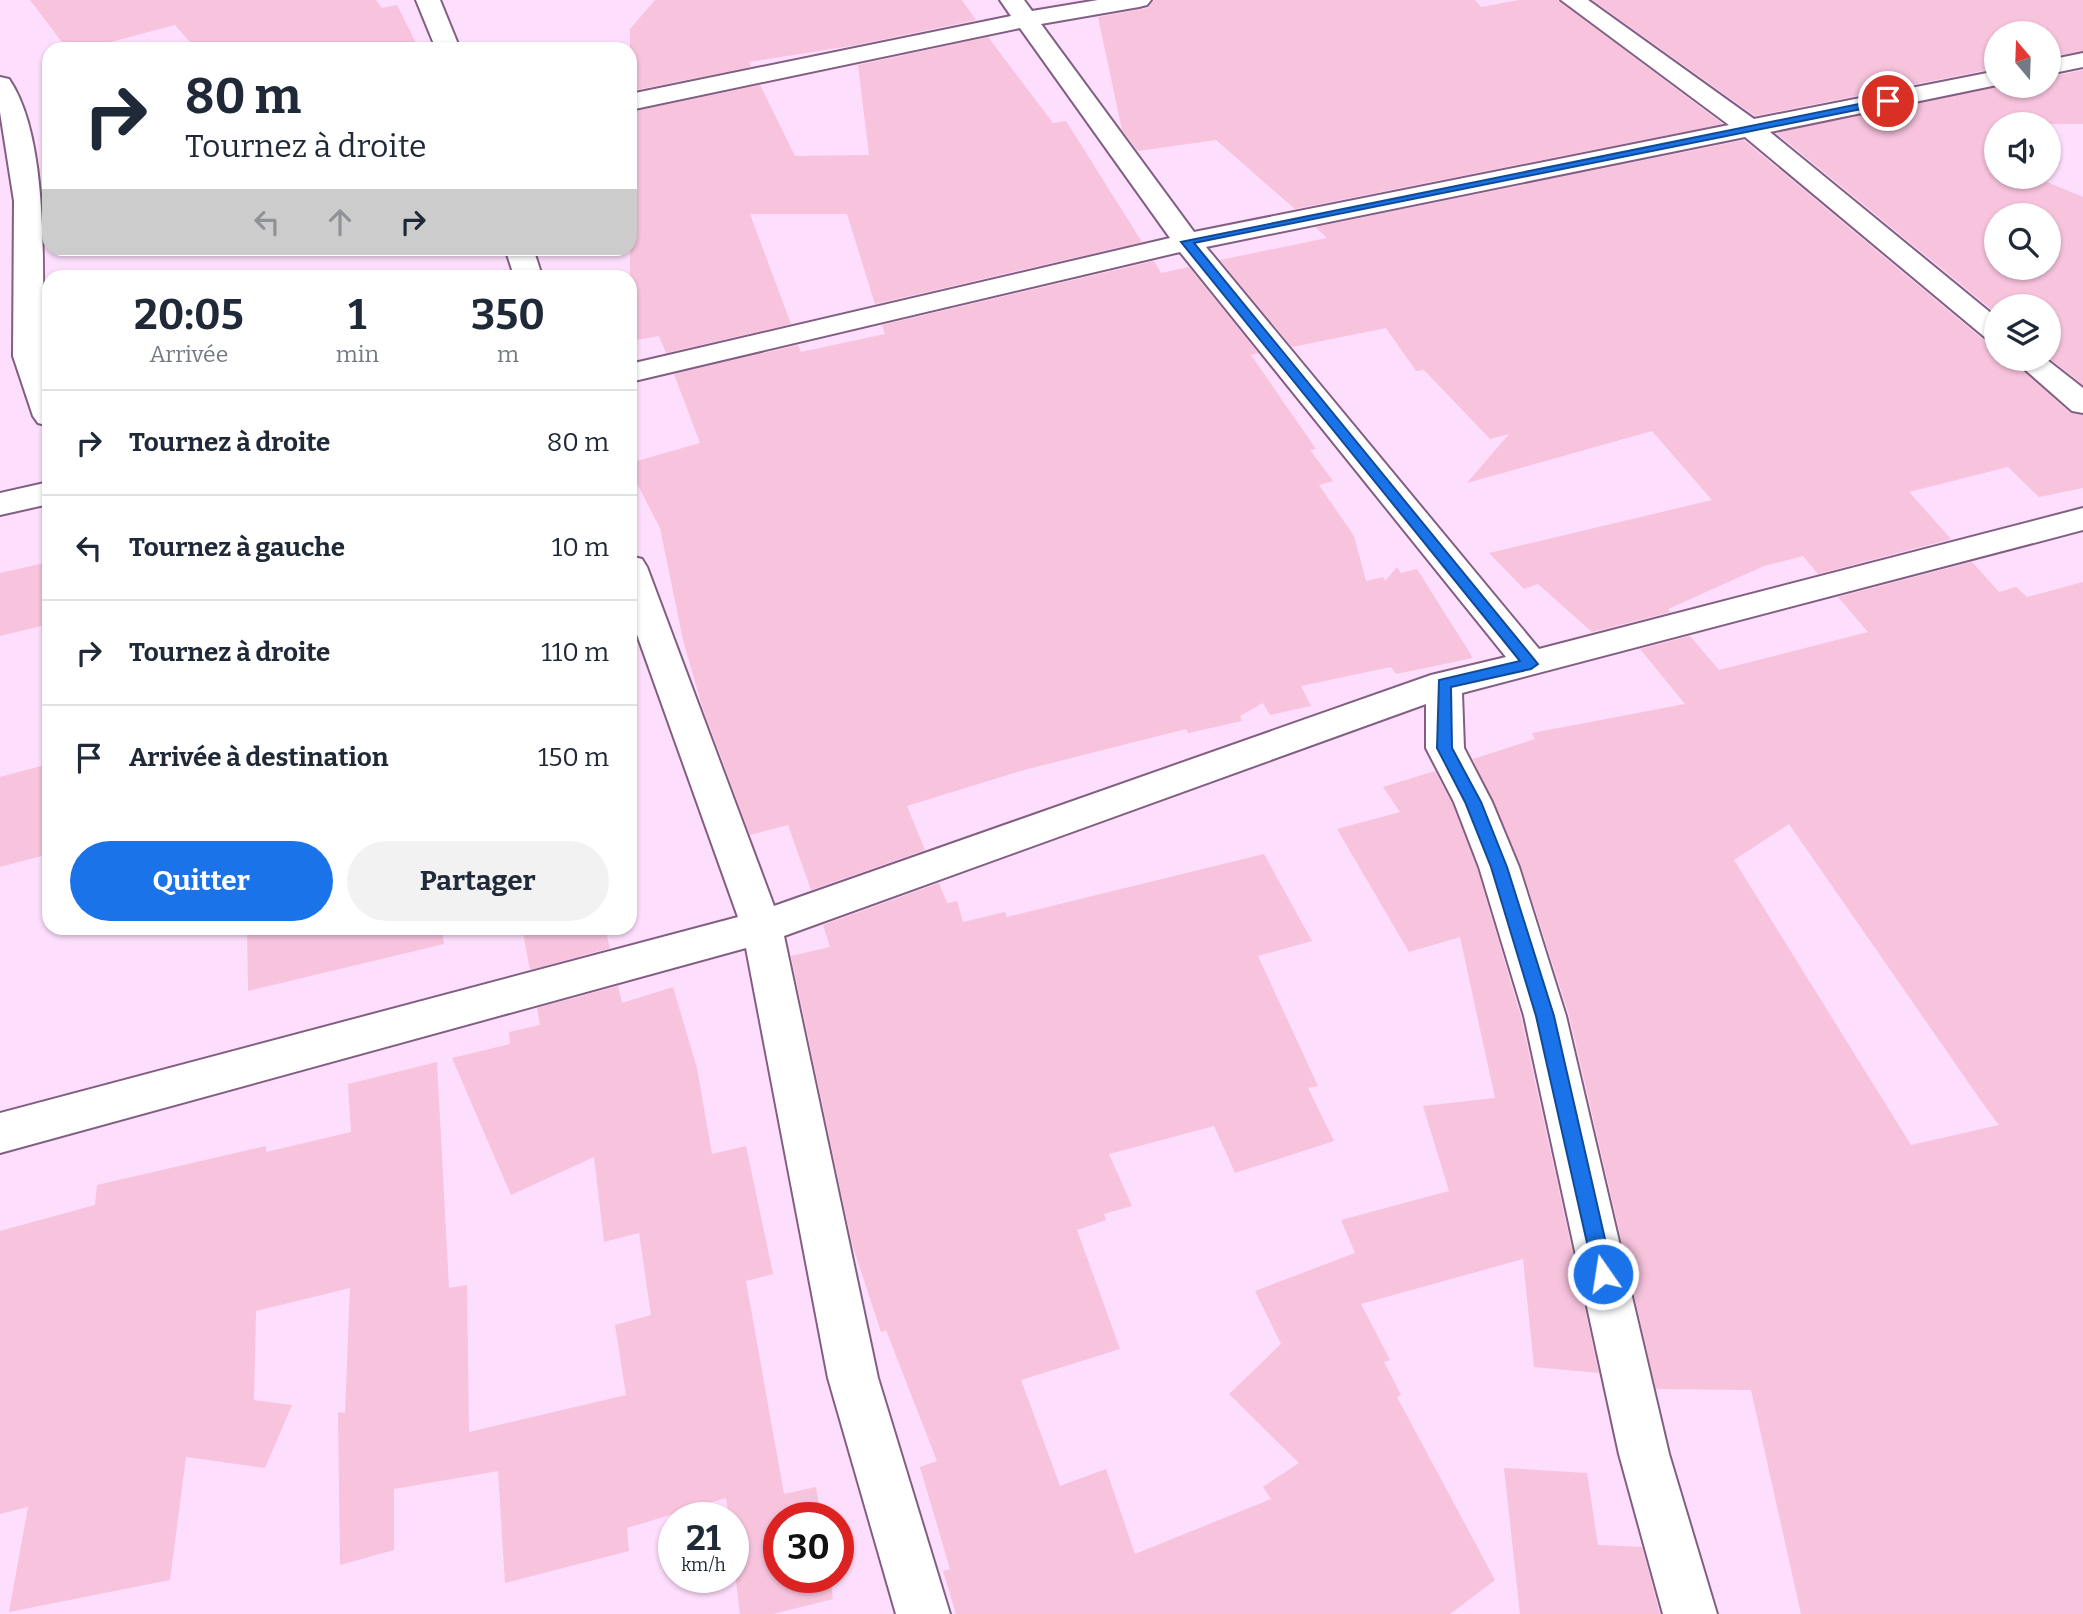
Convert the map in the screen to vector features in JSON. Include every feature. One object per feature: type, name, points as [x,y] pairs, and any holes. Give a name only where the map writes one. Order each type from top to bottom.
[{"type":"street","points":[[428,0],[445,42]]},
{"type":"street","points":[[637,100],[1020,10],[1139,0]]},
{"type":"street","points":[[1573,0],[1751,129],[1984,322]]},
{"type":"street","points":[[1020,10],[1187,242],[1531,664]]},
{"type":"street","points":[[2062,64],[2083,60]]},
{"type":"street","points":[[637,371],[1187,242],[1984,81]]},
{"type":"street","points":[[0,84],[10,102],[25,202],[28,356],[42,396]]},
{"type":"street","points":[[0,366],[28,356]]},
{"type":"street","points":[[2043,371],[2083,404]]},
{"type":"street","points":[[0,504],[42,495]]},
{"type":"street","points":[[0,1133],[762,927],[1444,684],[1531,664],[2083,519]]},
{"type":"street","points":[[637,586],[762,927],[853,1378],[923,1614]]},
{"type":"street","points":[[1444,684],[1445,748],[1473,802],[1499,867],[1545,1016],[1644,1454],[1690,1614]]},
{"type":"building","points":[[30,0],[376,0],[382,8],[397,5],[416,42],[190,42],[175,25],[111,42],[62,42]]},
{"type":"building","points":[[655,0],[962,0],[976,20],[856,45],[749,62],[751,67],[637,90],[637,42],[630,42],[630,29]]},
{"type":"building","points":[[1154,0],[1475,0],[1481,7],[1519,0],[1558,0],[1723,124],[1295,209],[1216,140],[1138,151],[1122,130],[1098,17],[1148,8]]},
{"type":"building","points":[[1592,0],[2083,0],[2083,51],[2062,55],[2062,21],[1984,21],[1984,71],[1755,116]]},
{"type":"building","points":[[988,37],[1053,123],[1066,121],[1142,242],[875,304],[847,214],[750,214],[791,324],[666,353],[659,336],[637,340],[637,270],[630,270],[630,256],[637,256],[637,111],[760,85],[795,156],[869,155],[858,65]]},
{"type":"building","points":[[2083,70],[2083,124],[2061,124],[2061,112],[1984,112],[1984,189],[2061,188],[2083,197],[2083,385],[2061,368],[2061,294],[1984,294],[1984,303],[1776,133],[1984,89],[1984,98],[2062,98],[2062,74]]},
{"type":"building","points":[[1744,140],[1984,340],[1984,371],[2024,371],[2070,413],[2083,415],[2083,488],[2039,497],[2008,467],[1909,492],[1951,539],[1818,574],[1803,556],[1764,566],[1668,609],[1671,612],[1592,632],[1538,584],[1524,589],[1489,553],[1712,500],[1652,431],[1467,483],[1509,434],[1490,439],[1424,370],[1416,371],[1386,328],[1292,347],[1220,260],[1327,238],[1315,227]]},
{"type":"building","points":[[1154,261],[1161,273],[1189,267],[1258,353],[1251,355],[1316,449],[1310,450],[1333,481],[1319,485],[1354,536],[1366,581],[1383,577],[1385,581],[1397,567],[1401,573],[1417,569],[1473,658],[1396,674],[1391,667],[1301,686],[1311,706],[1270,715],[1263,703],[1240,716],[1242,721],[1188,733],[1186,729],[1024,770],[907,806],[925,850],[811,890],[788,825],[750,835],[702,706],[683,640],[660,528],[637,484],[637,461],[700,443],[674,374],[798,345],[801,352],[885,334],[882,325]]},
{"type":"building","points":[[1972,562],[1999,592],[2016,587],[2027,597],[2083,582],[2083,1614],[1801,1614],[1751,1390],[1656,1389],[1569,1015],[1521,866],[1473,759],[1535,739],[1532,733],[1685,704],[1640,649],[1690,636],[1719,670],[1868,632],[1838,597]],"holes":[[[1789,824],[1999,1125],[1911,1145],[1734,860]]]},
{"type":"building","points":[[42,564],[42,626],[0,636],[0,573]]},
{"type":"building","points":[[42,766],[42,856],[0,867],[0,777]]},
{"type":"building","points":[[1435,771],[1452,803],[1477,868],[1521,1017],[1599,1373],[1534,1367],[1523,1259],[1361,1304],[1390,1360],[1384,1362],[1401,1395],[1397,1397],[1495,1580],[1450,1614],[956,1614],[943,1571],[950,1569],[920,1467],[937,1461],[886,1330],[881,1332],[852,1244],[791,956],[830,947],[823,925],[939,883],[947,903],[957,901],[963,922],[1005,912],[1007,917],[1264,854],[1312,941],[1258,956],[1318,1086],[1308,1088],[1334,1141],[1235,1173],[1214,1126],[1109,1154],[1132,1206],[1104,1214],[1106,1220],[1077,1230],[1120,1349],[1021,1380],[1060,1486],[1106,1469],[1135,1554],[1271,1499],[1263,1487],[1299,1463],[1229,1394],[1281,1344],[1255,1291],[1355,1253],[1341,1220],[1449,1191],[1423,1106],[1495,1098],[1460,937],[1409,952],[1337,829],[1400,812],[1383,787]]},
{"type":"building","points":[[247,935],[443,935],[444,944],[248,991]]},
{"type":"building","points":[[523,935],[607,935],[610,948],[530,970]]},
{"type":"building","points":[[618,986],[622,1003],[673,987],[697,1068],[712,1154],[746,1146],[773,1274],[746,1281],[784,1494],[816,1487],[818,1502],[763,1502],[763,1593],[832,1593],[833,1599],[773,1614],[740,1614],[737,1593],[749,1593],[749,1502],[727,1502],[726,1498],[713,1502],[658,1502],[658,1519],[627,1528],[629,1551],[505,1583],[498,1471],[394,1489],[394,1550],[340,1565],[338,1412],[345,1413],[350,1288],[256,1311],[254,1400],[292,1405],[265,1468],[186,1457],[170,1580],[9,1612],[28,1507],[0,1514],[0,1231],[95,1205],[97,1185],[266,1146],[266,1152],[351,1132],[348,1084],[437,1062],[449,1288],[467,1285],[469,1432],[626,1395],[615,1325],[651,1315],[639,1233],[604,1242],[594,1157],[511,1195],[452,1058],[510,1044],[509,1032],[540,1025],[537,1008]]},
{"type":"building","points":[[1504,1468],[1587,1473],[1598,1545],[1642,1547],[1660,1614],[1520,1614]]},
{"type":"route","points":[[1603,1274],[1545,1016],[1499,867],[1473,802],[1445,748],[1444,684],[1531,664],[1187,242],[1888,101]]}]
